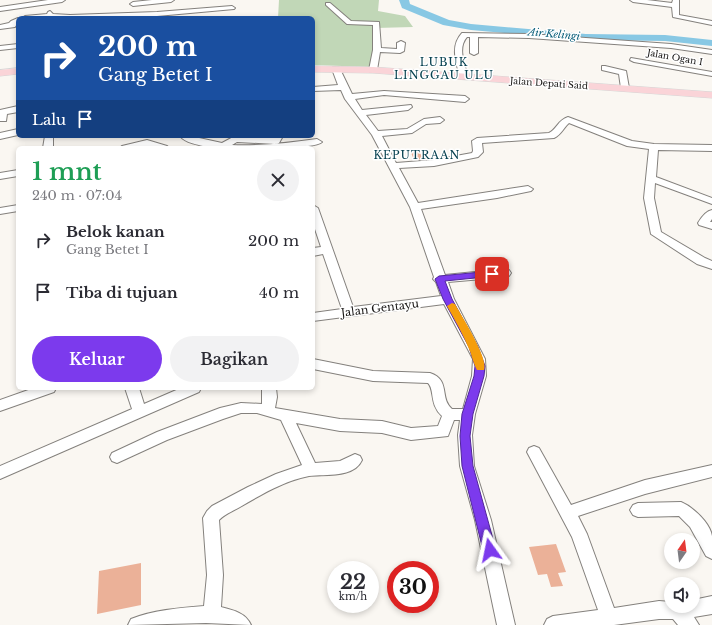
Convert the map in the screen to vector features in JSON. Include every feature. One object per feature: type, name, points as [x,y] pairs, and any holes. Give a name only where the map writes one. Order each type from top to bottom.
[{"type":"main road","name":"Jalan Depati Said","points":[[315,68],[373,70],[712,95]]},
{"type":"main road","points":[[0,73],[16,71]]},
{"type":"street","points":[[0,9],[62,0]]},
{"type":"street","points":[[135,15],[131,2],[171,0]]},
{"type":"street","points":[[232,16],[234,0]]},
{"type":"street","points":[[633,0],[676,3],[676,17],[712,23]]},
{"type":"street","points":[[328,4],[349,23],[377,23],[377,50],[373,70]]},
{"type":"street","points":[[102,16],[189,15],[232,8]]},
{"type":"street","points":[[38,16],[50,14],[62,16]]},
{"type":"street","points":[[0,27],[12,25],[13,22],[16,21]]},
{"type":"street","points":[[474,35],[474,53]]},
{"type":"street","points":[[464,77],[458,47],[462,37],[474,35],[529,36],[671,46],[712,52]]},
{"type":"street","points":[[377,50],[400,51],[401,43]]},
{"type":"street","points":[[0,48],[16,46]]},
{"type":"street","name":"Jalan Ogan I","points":[[634,60],[712,74]]},
{"type":"street","points":[[605,68],[623,73],[625,88]]},
{"type":"street","points":[[336,69],[345,92],[376,134],[414,207],[439,279],[473,347],[480,366],[479,376],[468,414],[465,436],[468,466],[483,520],[506,625]]},
{"type":"street","points":[[315,89],[465,100]]},
{"type":"street","points":[[360,113],[408,107]]},
{"type":"street","points":[[3,119],[3,112],[16,109]]},
{"type":"street","points":[[376,134],[409,131],[424,122],[440,120]]},
{"type":"street","points":[[394,166],[434,163],[475,155],[478,152],[477,141],[546,137],[555,135],[561,126],[568,120],[605,133],[627,144],[654,147],[712,148]]},
{"type":"street","points":[[0,136],[16,132]]},
{"type":"street","points":[[186,138],[213,146]]},
{"type":"street","points":[[133,146],[148,140],[160,146]]},
{"type":"street","points":[[237,146],[296,140],[317,142]]},
{"type":"street","points":[[654,147],[649,198],[656,234],[701,261],[712,265]]},
{"type":"street","points":[[0,176],[16,173]]},
{"type":"street","points":[[650,178],[712,201]]},
{"type":"street","points":[[414,207],[528,189]]},
{"type":"street","points":[[0,211],[16,208]]},
{"type":"street","points":[[712,213],[703,222],[712,226]]},
{"type":"street","points":[[315,214],[349,312]]},
{"type":"street","points":[[315,252],[327,250]]},
{"type":"street","points":[[439,279],[505,273]]},
{"type":"street","name":"Jalan Gentayu","points":[[315,317],[448,299]]},
{"type":"street","points":[[315,364],[373,376],[430,378],[435,380],[440,405],[449,415]]},
{"type":"street","points":[[0,406],[43,390]]},
{"type":"street","points":[[133,390],[140,412]]},
{"type":"street","points":[[0,473],[58,446],[190,390]]},
{"type":"street","points":[[268,411],[269,390]]},
{"type":"street","points":[[117,457],[162,436],[233,410],[249,408],[346,426],[382,427],[411,434],[443,432],[449,415]]},
{"type":"street","points":[[449,415],[468,414]]},
{"type":"street","points":[[286,416],[311,470]]},
{"type":"street","points":[[534,452],[579,534],[609,617]]},
{"type":"street","points":[[212,616],[214,574],[212,516],[256,490],[284,477],[311,470],[348,465],[355,460]]},
{"type":"street","points":[[567,513],[645,487],[712,470]]},
{"type":"street","points":[[638,510],[681,509],[692,517],[712,551]]},
{"type":"street","points":[[700,606],[712,604]]},
{"type":"street","points":[[557,625],[664,610]]},
{"type":"street","points":[[679,613],[690,625]]},
{"type":"street","points":[[137,625],[178,618],[220,615],[231,618],[242,625]]},
{"type":"green space","points":[[279,0],[379,0],[378,11],[405,16],[413,27],[376,28],[371,67],[315,65],[315,16],[278,16]]},
{"type":"building","points":[[418,149],[423,159],[414,160],[410,150]]},
{"type":"building","points":[[556,544],[566,572],[558,573],[563,586],[551,587],[547,574],[538,575],[529,547]]},
{"type":"building","points":[[141,563],[141,605],[97,614],[99,571]]},
{"type":"waterway","name":"Air Kelingi","points":[[404,0],[406,6],[447,23],[471,27],[586,37],[665,38],[712,43]]},
{"type":"slow traffic","points":[[452,306],[473,347],[480,367]]},
{"type":"district","name":"LUBUK LINGGAU ULU","points":[[444,68]]},
{"type":"district","name":"KEPUTRAAN","points":[[417,155]]},
{"type":"route","points":[[490,550],[468,466],[465,436],[468,414],[479,376],[480,366],[473,347],[439,279],[492,274]]}]
